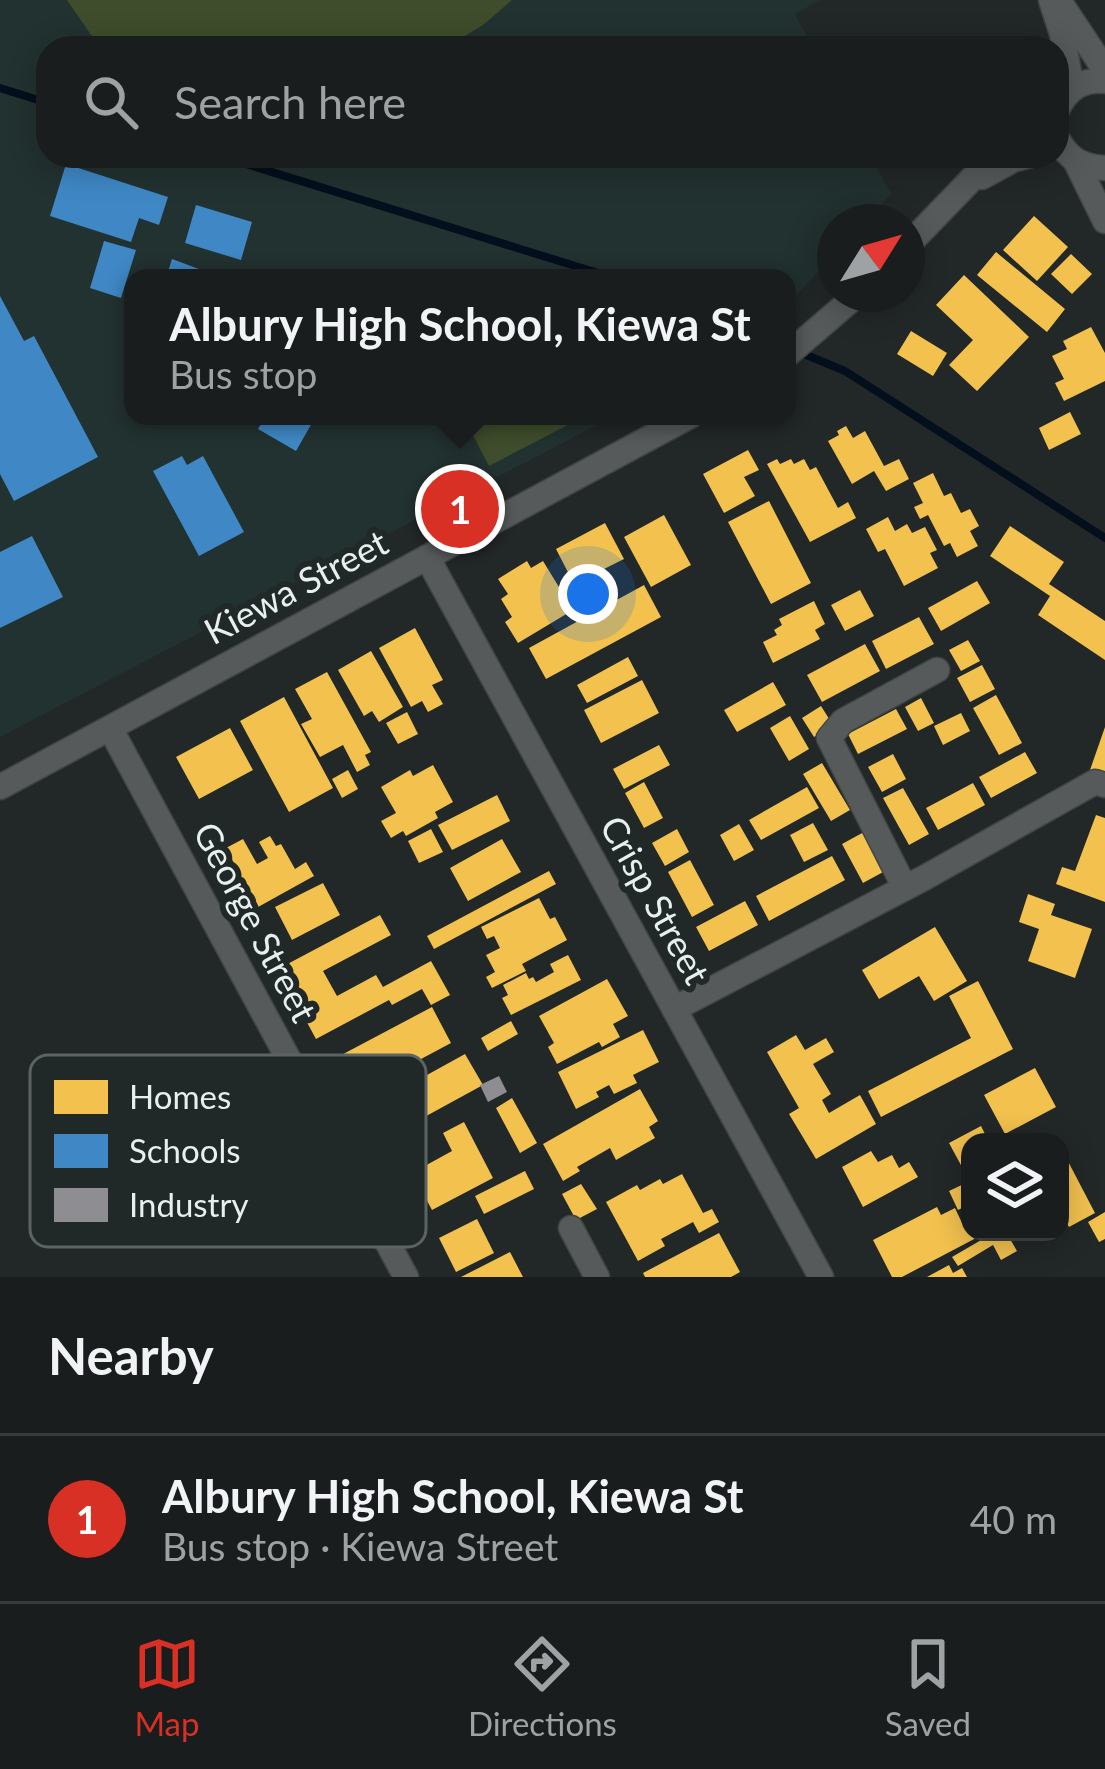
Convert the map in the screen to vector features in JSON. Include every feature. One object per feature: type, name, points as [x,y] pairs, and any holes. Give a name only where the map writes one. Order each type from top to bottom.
[{"type":"street","points":[[1055,0],[1105,70]]},
{"type":"street","points":[[1055,0],[1062,36]]},
{"type":"street","points":[[1069,95],[1084,82],[1105,81]]},
{"type":"street","points":[[1069,155],[1090,167],[1105,168]]},
{"type":"street","points":[[1069,160],[1105,220]]},
{"type":"street","points":[[925,228],[983,168]]},
{"type":"street","points":[[969,184],[998,168]]},
{"type":"street","points":[[796,348],[838,312]]},
{"type":"street","name":"Kiewa Street","points":[[0,787],[673,425]]},
{"type":"street","name":"Crisp Street","points":[[427,557],[820,1277]]},
{"type":"street","points":[[915,883],[829,737],[843,721],[938,670]]},
{"type":"street","name":"George Street","points":[[110,728],[286,1055]]},
{"type":"street","points":[[674,1009],[1095,782],[1105,785]]},
{"type":"street","points":[[571,1228],[596,1277]]},
{"type":"street","name":"George Street","points":[[390,1247],[406,1277]]},
{"type":"shaded area","points":[[0,0],[820,0],[795,14],[807,36],[36,36],[36,168],[877,168],[891,194],[882,204],[817,204],[817,273],[796,295],[796,269],[124,269],[124,425],[597,425],[0,737]]},
{"type":"green space","points":[[67,0],[512,0],[465,36],[92,36]]},
{"type":"green space","points":[[468,425],[568,425],[489,466]]},
{"type":"building: Homes","points":[[1034,216],[1068,247],[1037,281],[1003,250]]},
{"type":"building: Homes","points":[[996,252],[1065,309],[1047,332],[977,275]]},
{"type":"building: Homes","points":[[1071,254],[1092,274],[1072,294],[1051,274]]},
{"type":"building: Homes","points":[[964,275],[1029,337],[977,391],[949,365],[973,340],[936,305]]},
{"type":"building: Homes","points":[[1091,327],[1105,353],[1105,381],[1064,401],[1055,383],[1064,379],[1052,356],[1067,349],[1063,341]]},
{"type":"building: Homes","points":[[911,331],[947,353],[933,376],[897,354]]},
{"type":"building: Homes","points":[[1070,412],[1081,434],[1049,450],[1039,428]]},
{"type":"building: Homes","points":[[846,426],[853,438],[865,431],[884,466],[899,459],[909,479],[886,491],[874,471],[852,484],[828,441]]},
{"type":"building: Homes","points":[[748,450],[759,470],[744,477],[755,496],[724,513],[703,474]]},
{"type":"building: Homes","points":[[777,459],[780,464],[791,459],[794,464],[804,459],[810,470],[816,467],[838,508],[848,502],[856,518],[810,542],[767,464]]},
{"type":"building: Homes","points":[[933,473],[944,496],[951,493],[961,513],[970,509],[979,526],[970,531],[978,546],[957,557],[950,543],[944,546],[928,515],[920,519],[914,507],[923,503],[913,483]]},
{"type":"building: Homes","points":[[769,501],[811,583],[771,604],[728,522]]},
{"type":"building: Homes","points":[[664,515],[691,565],[651,587],[624,537]]},
{"type":"building: Homes","points":[[888,517],[895,531],[907,524],[912,533],[925,527],[937,550],[930,553],[938,568],[904,586],[885,549],[878,552],[866,529]]},
{"type":"building: Homes","points":[[605,523],[624,559],[574,584],[556,549]]},
{"type":"building: Homes","points":[[1010,526],[1064,562],[1049,584],[1105,621],[1105,660],[1038,615],[1050,596],[990,556]]},
{"type":"building: Homes","points":[[527,561],[531,568],[543,561],[573,610],[518,643],[505,622],[512,617],[501,599],[508,594],[498,579]]},
{"type":"building: Homes","points":[[977,581],[990,603],[941,631],[928,608]]},
{"type":"building: Homes","points":[[644,585],[661,617],[546,679],[529,648]]},
{"type":"building: Homes","points":[[860,590],[874,616],[845,631],[831,605]]},
{"type":"building: Homes","points":[[814,601],[825,624],[815,630],[820,639],[773,663],[763,642],[777,635],[774,630],[782,625],[779,619]]},
{"type":"building: Homes","points":[[919,617],[934,644],[886,669],[872,641]]},
{"type":"building: Homes","points":[[415,628],[443,680],[432,685],[443,704],[428,712],[422,701],[411,707],[379,648]]},
{"type":"building: Homes","points":[[968,640],[980,661],[961,671],[949,650]]},
{"type":"building: Homes","points":[[865,644],[880,671],[822,702],[807,675]]},
{"type":"building: Homes","points":[[371,651],[403,707],[379,722],[372,711],[364,716],[338,670]]},
{"type":"building: Homes","points":[[628,657],[638,676],[587,703],[577,685]]},
{"type":"building: Homes","points":[[982,665],[995,689],[970,702],[957,678]]},
{"type":"building: Homes","points":[[327,672],[371,752],[365,755],[370,765],[357,772],[343,745],[320,757],[301,724],[312,719],[295,689]]},
{"type":"building: Homes","points":[[642,680],[659,713],[601,743],[584,710]]},
{"type":"building: Homes","points":[[773,682],[786,705],[737,732],[724,710]]},
{"type":"building: Homes","points":[[996,695],[1022,743],[999,755],[973,708]]},
{"type":"building: Homes","points":[[284,697],[333,788],[289,812],[240,721]]},
{"type":"building: Homes","points":[[921,698],[934,723],[918,731],[905,707]]},
{"type":"building: Homes","points":[[821,706],[833,725],[814,737],[802,718]]},
{"type":"building: Homes","points":[[896,709],[907,729],[858,754],[848,734]]},
{"type":"building: Homes","points":[[407,712],[418,734],[398,744],[386,723]]},
{"type":"building: Homes","points":[[961,713],[970,731],[943,745],[934,726]]},
{"type":"building: Homes","points":[[790,716],[809,749],[789,761],[770,728]]},
{"type":"building: Homes","points":[[1105,727],[1105,775],[1090,770]]},
{"type":"building: Homes","points":[[230,728],[253,770],[199,799],[176,757]]},
{"type":"building: Homes","points":[[659,745],[670,765],[624,789],[613,769]]},
{"type":"building: Homes","points":[[1025,752],[1037,773],[991,798],[979,777]]},
{"type":"building: Homes","points":[[893,754],[906,779],[882,792],[868,767]]},
{"type":"building: Homes","points":[[822,763],[850,810],[831,821],[803,774]]},
{"type":"building: Homes","points":[[433,765],[453,802],[435,812],[438,818],[406,836],[403,831],[391,838],[381,821],[396,813],[381,787],[410,770],[413,776]]},
{"type":"building: Homes","points":[[348,770],[358,789],[342,798],[332,779]]},
{"type":"building: Homes","points":[[644,782],[663,818],[644,828],[625,793]]},
{"type":"building: Homes","points":[[973,783],[985,805],[938,830],[926,808]]},
{"type":"building: Homes","points":[[807,787],[819,808],[761,840],[749,820]]},
{"type":"building: Homes","points":[[903,788],[929,834],[909,845],[883,798]]},
{"type":"building: Homes","points":[[497,795],[510,821],[452,850],[438,825]]},
{"type":"building: Homes","points":[[1096,815],[1105,818],[1105,902],[1056,884],[1062,867],[1075,871]]},
{"type":"building: Homes","points":[[813,823],[828,850],[804,862],[790,835]]},
{"type":"building: Homes","points":[[739,824],[754,850],[734,861],[720,835]]},
{"type":"building: Homes","points":[[431,829],[443,852],[419,863],[408,841]]},
{"type":"building: Homes","points":[[677,829],[689,852],[665,866],[652,843]]},
{"type":"building: Homes","points":[[864,832],[885,871],[863,883],[842,844]]},
{"type":"building: Homes","points":[[270,836],[276,846],[281,844],[295,869],[306,862],[314,876],[249,912],[227,871],[236,867],[226,848],[243,839],[257,864],[268,858],[259,842]]},
{"type":"building: Homes","points":[[502,839],[521,872],[468,901],[450,868]]},
{"type":"building: Homes","points":[[832,856],[845,880],[769,921],[756,896]]},
{"type":"building: Homes","points":[[690,860],[714,905],[692,917],[668,872]]},
{"type":"building: Homes","points":[[549,871],[556,884],[434,949],[427,936]]},
{"type":"building: Homes","points":[[323,883],[340,915],[292,940],[275,907]]},
{"type":"building: Homes","points":[[1028,894],[1055,904],[1051,915],[1092,929],[1075,978],[1028,961],[1039,929],[1019,922]]},
{"type":"building: Homes","points":[[539,898],[567,940],[522,964],[526,971],[492,988],[486,977],[495,972],[486,955],[500,948],[494,936],[487,939],[481,927]]},
{"type":"building: Homes","points":[[745,901],[758,925],[709,951],[696,927]]},
{"type":"building: Homes","points":[[380,915],[391,935],[323,971],[337,996],[376,975],[383,987],[431,961],[450,995],[431,1005],[422,989],[392,1005],[389,1000],[316,1039],[278,969]]},
{"type":"building: Homes","points":[[935,927],[967,981],[934,1001],[919,976],[879,999],[862,970]]},
{"type":"building: Homes","points":[[568,955],[581,980],[511,1015],[502,998],[508,995],[503,985],[526,973],[536,982],[554,972],[550,964]]},
{"type":"building: Homes","points":[[607,979],[628,1016],[613,1024],[620,1037],[602,1047],[599,1042],[557,1064],[548,1047],[554,1043],[539,1016]]},
{"type":"building: Homes","points":[[978,981],[1013,1049],[881,1117],[868,1091],[971,1038],[949,996]]},
{"type":"building: Homes","points":[[432,1007],[451,1043],[426,1056],[341,1055]]},
{"type":"building: Homes","points":[[511,1021],[518,1034],[488,1051],[481,1038]]},
{"type":"building: Homes","points":[[643,1030],[659,1062],[633,1075],[637,1083],[614,1094],[609,1085],[596,1092],[599,1097],[576,1109],[558,1072]]},
{"type":"building: Homes","points":[[796,1035],[805,1050],[826,1038],[834,1052],[813,1064],[831,1094],[822,1100],[829,1113],[860,1095],[876,1124],[816,1159],[789,1114],[799,1108],[767,1052]]},
{"type":"building: Homes","points":[[465,1054],[483,1085],[426,1116],[426,1076]]},
{"type":"building: Homes","points":[[1035,1068],[1056,1107],[1004,1133],[984,1095]]},
{"type":"building: Homes","points":[[640,1089],[658,1121],[649,1127],[655,1138],[616,1160],[610,1148],[563,1181],[543,1144]]},
{"type":"building: Homes","points":[[512,1098],[537,1143],[520,1153],[496,1108]]},
{"type":"building: Homes","points":[[464,1122],[493,1178],[432,1210],[426,1199],[426,1165],[452,1151],[443,1133]]},
{"type":"building: Homes","points":[[961,1137],[961,1165],[949,1143]]},
{"type":"building: Homes","points":[[871,1151],[878,1162],[892,1155],[899,1168],[909,1162],[918,1177],[863,1207],[842,1167]]},
{"type":"building: Homes","points":[[1069,1163],[1095,1213],[1069,1227]]},
{"type":"building: Homes","points":[[525,1171],[534,1189],[484,1214],[475,1196]]},
{"type":"building: Homes","points":[[682,1174],[703,1213],[712,1209],[719,1222],[699,1233],[693,1222],[661,1239],[665,1246],[638,1261],[606,1202],[637,1185],[640,1190]]},
{"type":"building: Homes","points":[[581,1184],[597,1209],[576,1220],[562,1194]]},
{"type":"building: Homes","points":[[961,1185],[961,1208],[958,1210],[949,1191]]},
{"type":"building: Homes","points":[[937,1207],[941,1215],[955,1208],[961,1221],[961,1241],[970,1241],[902,1277],[892,1277],[873,1240]]},
{"type":"building: Homes","points":[[1105,1212],[1105,1239],[1099,1242],[1088,1222]]},
{"type":"building: Homes","points":[[477,1219],[494,1253],[456,1272],[439,1238]]},
{"type":"building: Homes","points":[[719,1233],[740,1272],[731,1277],[645,1277],[643,1273]]},
{"type":"building: Homes","points":[[980,1241],[1011,1241],[1017,1251],[1001,1260],[993,1245],[958,1266],[952,1257]]},
{"type":"building: Homes","points":[[510,1252],[523,1277],[461,1277]]},
{"type":"building: Homes","points":[[949,1265],[953,1273],[962,1268],[967,1277],[927,1277]]},
{"type":"building: Schools","points":[[65,168],[78,168],[168,197],[159,225],[139,218],[131,242],[50,216]]},
{"type":"building: Schools","points":[[196,205],[252,222],[241,260],[185,243]]},
{"type":"building: Schools","points":[[104,241],[136,250],[130,269],[124,269],[121,298],[90,288]]},
{"type":"building: Schools","points":[[172,259],[199,269],[169,269]]},
{"type":"building: Schools","points":[[0,296],[24,341],[34,336],[98,457],[14,501],[0,474]]},
{"type":"building: Schools","points":[[260,425],[311,425],[296,451],[258,429]]},
{"type":"building: Schools","points":[[182,456],[187,465],[203,456],[244,532],[199,556],[153,471]]},
{"type":"building: Schools","points":[[32,536],[63,597],[0,628],[0,552]]},
{"type":"building: Industry","points":[[499,1076],[507,1092],[488,1102],[480,1085]]},
{"type":"waterway","points":[[0,88],[36,99]]},
{"type":"waterway","points":[[259,168],[585,269]]},
{"type":"waterway","points":[[799,352],[845,371],[1105,538]]},
{"type":"place","name":"Albury High School, Kiewa St","points":[[460,509]]}]
